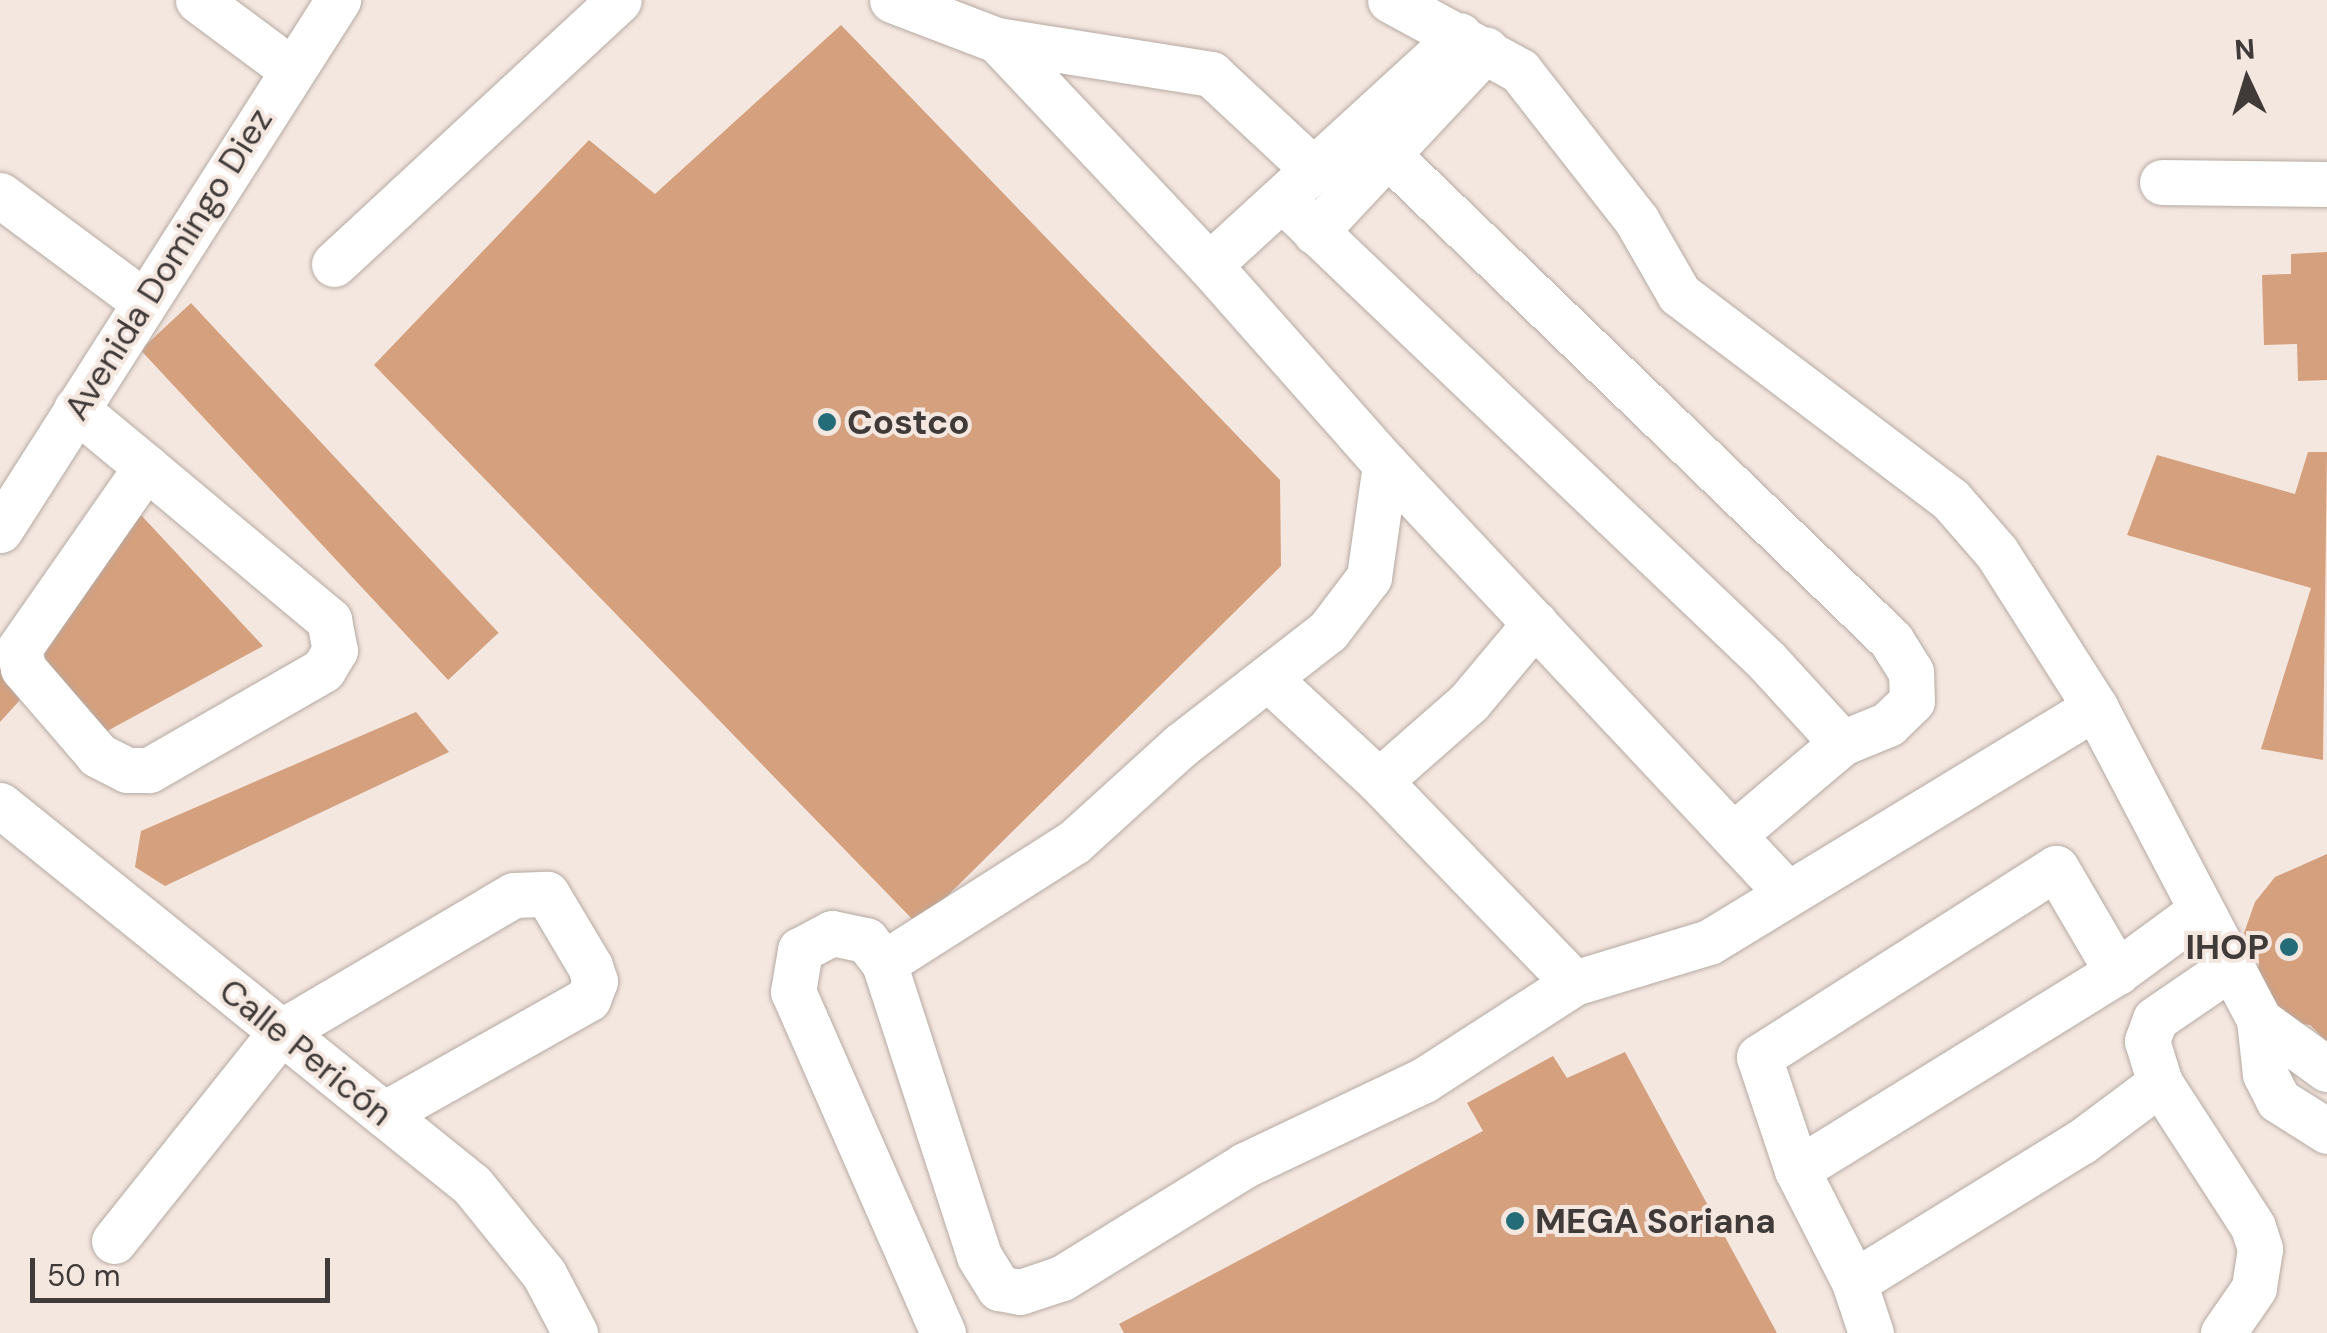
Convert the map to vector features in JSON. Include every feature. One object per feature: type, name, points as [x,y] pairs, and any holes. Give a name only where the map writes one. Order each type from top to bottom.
[{"type":"street","points":[[198,0],[291,69]]},
{"type":"street","name":"Avenida Domingo Diez","points":[[0,530],[338,0]]},
{"type":"street","points":[[334,264],[620,0]]},
{"type":"street","points":[[892,0],[997,40],[1211,74],[1298,184],[1315,232],[1767,661],[1842,743]]},
{"type":"street","points":[[1390,0],[1520,71],[1638,221],[1678,294],[1951,500],[1997,553],[2095,707],[2259,1020],[2265,1074],[2278,1100],[2327,1130]]},
{"type":"street","points":[[997,40],[1209,265],[1385,464],[1788,894]]},
{"type":"street","points":[[1209,265],[1298,184],[1473,42]]},
{"type":"street","points":[[1315,232],[1386,154],[1473,42]]},
{"type":"street","points":[[1386,154],[1891,640],[1911,672],[1912,701],[1888,724],[1842,743],[1734,835]]},
{"type":"street","points":[[2162,182],[2327,184]]},
{"type":"street","points":[[0,195],[144,302]]},
{"type":"street","points":[[76,409],[146,467],[330,620],[335,650],[323,670],[149,770],[126,770],[98,755],[23,668],[19,649],[146,467]]},
{"type":"street","points":[[884,963],[1074,842],[1181,745],[1270,681],[1328,631],[1369,578],[1385,464]]},
{"type":"street","points":[[1379,781],[1469,702],[1535,623]]},
{"type":"street","points":[[1270,681],[1379,781],[1574,983]]},
{"type":"street","points":[[944,1333],[793,992],[800,950],[832,934],[866,940],[884,963],[979,1256],[999,1288],[1020,1292],[1062,1278],[1245,1165],[1424,1080],[1574,983],[1709,942],[2095,707]]},
{"type":"street","name":"Calle Pericón","points":[[0,805],[472,1185],[544,1274],[575,1333]]},
{"type":"street","points":[[1871,1333],[1854,1282],[1796,1170],[1759,1057],[2056,868],[2117,972]]},
{"type":"street","points":[[114,1241],[280,1032],[514,895],[547,894],[590,966],[594,981],[588,999],[384,1114]]},
{"type":"street","points":[[1796,1170],[2117,972],[2200,912]]},
{"type":"street","points":[[2222,1333],[2254,1288],[2260,1249],[2252,1227],[2160,1084],[2147,1040],[2155,1019],[2231,967]]},
{"type":"street","points":[[2259,1020],[2327,1069]]},
{"type":"street","points":[[1854,1282],[2080,1142],[2160,1084]]},
{"type":"building","name":"Costco","points":[[841,25],[1280,480],[1281,566],[918,925],[374,365],[589,140],[655,194]]},
{"type":"building","points":[[2327,252],[2327,380],[2298,381],[2297,344],[2264,345],[2262,275],[2291,274],[2291,254]]},
{"type":"building","points":[[191,303],[499,633],[448,680],[141,350]]},
{"type":"building","points":[[2308,452],[2327,452],[2323,760],[2261,749],[2311,588],[2127,535],[2157,455],[2295,494]]},
{"type":"building","points":[[141,515],[263,646],[100,735],[45,679],[45,645]]},
{"type":"building","points":[[0,648],[10,656],[20,700],[0,722]]},
{"type":"building","points":[[416,712],[449,752],[165,886],[135,867],[141,831]]},
{"type":"building","name":"IHOP","points":[[2327,854],[2327,1042],[2310,1025],[2274,1021],[2254,996],[2259,962],[2244,933],[2255,902],[2275,877]]},
{"type":"building","name":"MEGA Soriana","points":[[1625,1052],[1777,1333],[1124,1333],[1119,1324],[1483,1131],[1467,1103],[1553,1056],[1567,1078]]},
{"type":"place","name":"Costco","points":[[827,422]]},
{"type":"place","name":"IHOP","points":[[2289,947]]},
{"type":"place","name":"MEGA Soriana","points":[[1515,1221]]}]
